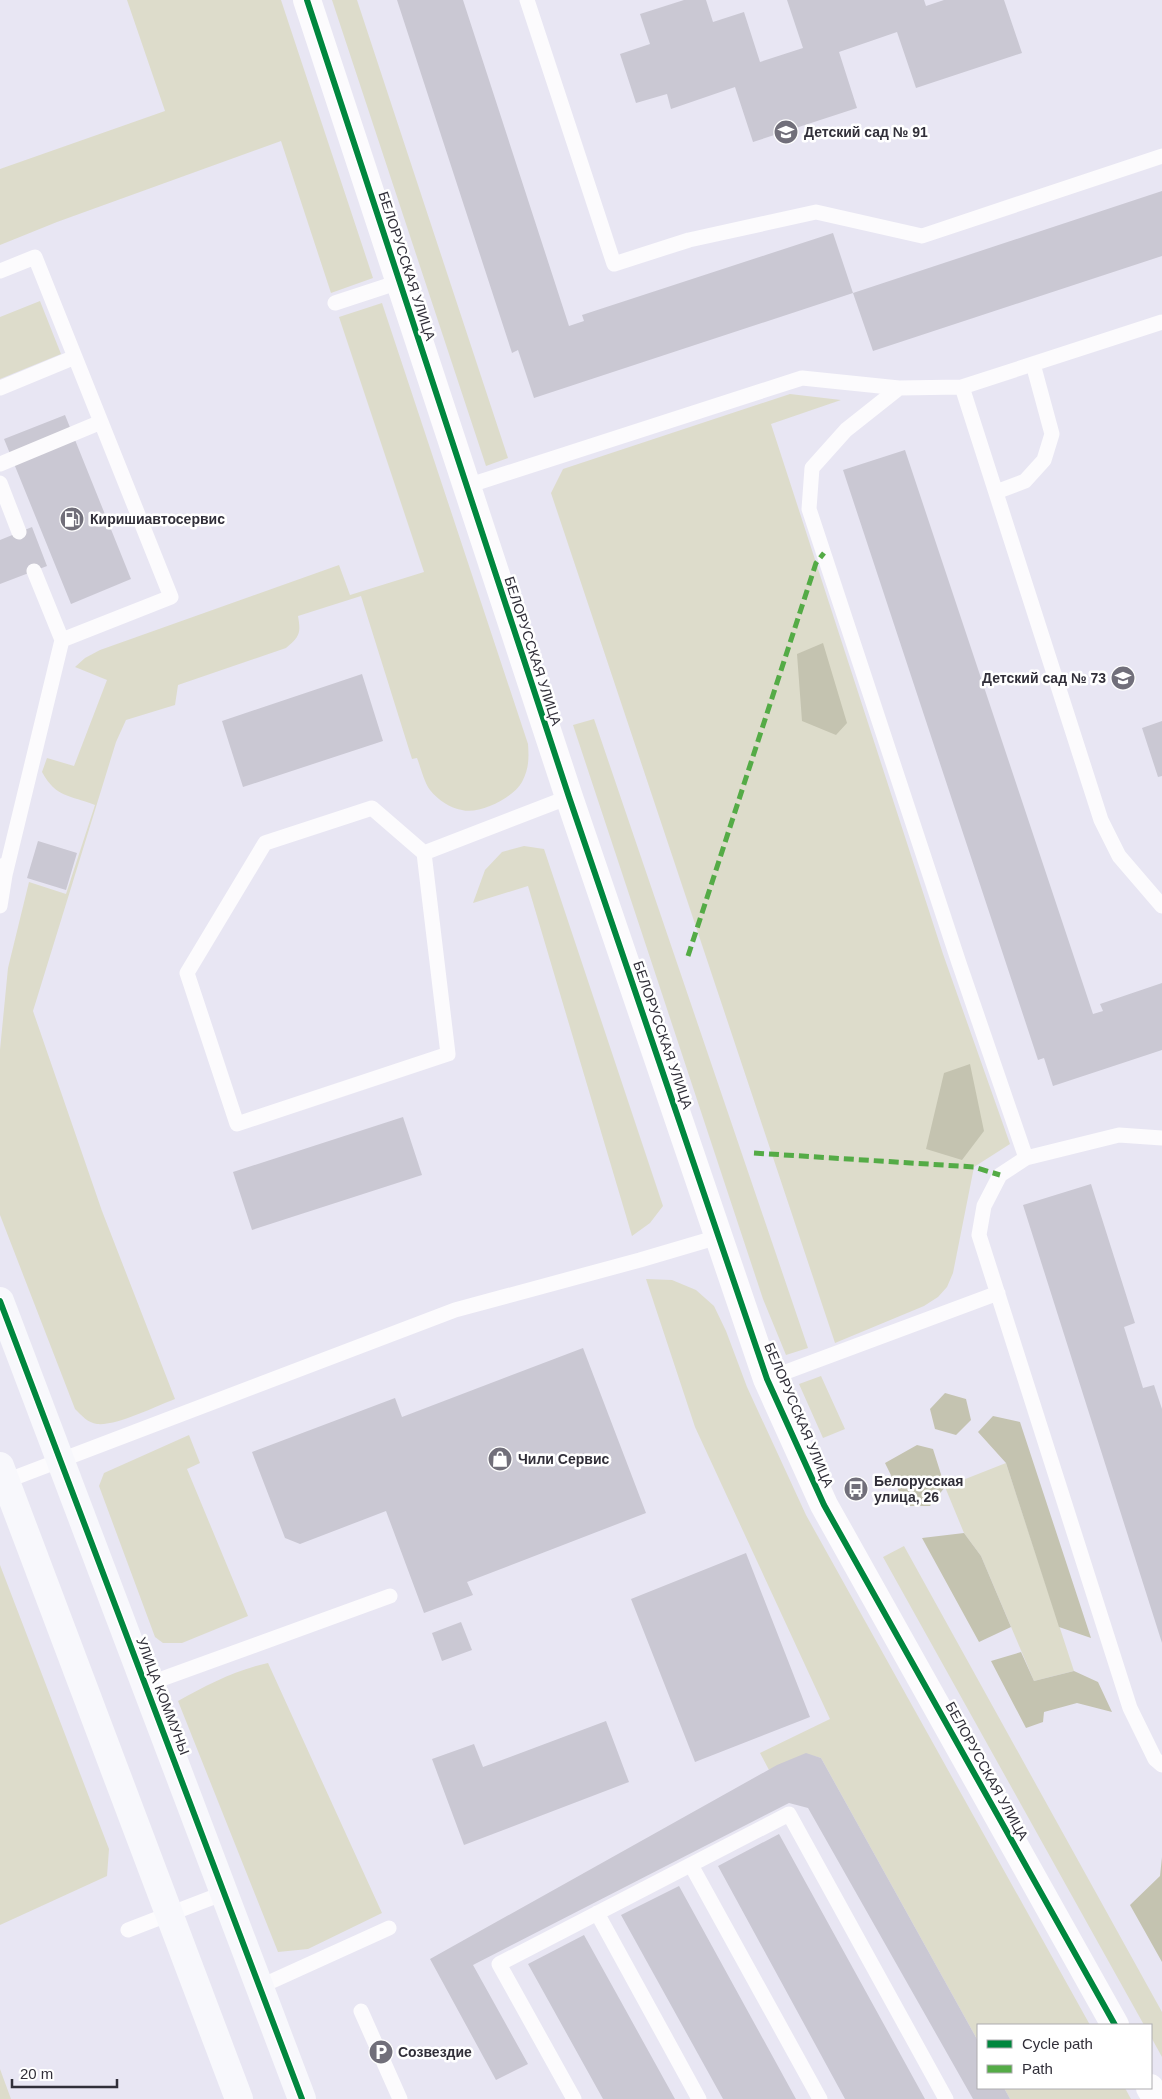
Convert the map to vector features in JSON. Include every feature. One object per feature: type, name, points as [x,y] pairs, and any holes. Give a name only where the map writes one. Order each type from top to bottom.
[{"type":"street","name":"БЕЛОРУССКАЯ УЛИЦА","points":[[307,0],[569,797],[767,1379],[824,1505],[1114,2024]]},
{"type":"street","name":"УЛИЦА КОММУНЫ","points":[[0,1302],[302,2099]]},
{"type":"street","points":[[3,1474],[239,2099]]},
{"type":"lane","points":[[527,0],[614,264],[689,240],[816,212],[922,236],[1162,156]]},
{"type":"lane","points":[[0,270],[35,258],[171,597],[62,640]]},
{"type":"lane","points":[[334,303],[399,282]]},
{"type":"lane","points":[[467,486],[802,378],[899,388],[962,387],[1162,322]]},
{"type":"lane","points":[[0,388],[75,357]]},
{"type":"lane","points":[[996,492],[1025,481],[1044,460],[1052,434],[1033,364]]},
{"type":"lane","points":[[962,387],[1101,820],[1119,856],[1162,906]]},
{"type":"lane","points":[[899,388],[846,430],[812,468],[809,509],[959,963],[1026,1158]]},
{"type":"lane","points":[[0,464],[101,422]]},
{"type":"lane","points":[[0,483],[19,532]]},
{"type":"lane","points":[[0,906],[2,869],[62,640],[34,571]]},
{"type":"lane","points":[[424,853],[569,797]]},
{"type":"lane","points":[[372,808],[424,853],[448,1054],[237,1124],[187,973],[265,843],[372,808]]},
{"type":"lane","points":[[1162,1138],[1119,1135],[1026,1158],[1000,1175],[984,1206],[979,1235],[1130,1708],[1155,1759],[1162,1765]]},
{"type":"lane","points":[[3,1474],[60,1460],[454,1310],[718,1237]]},
{"type":"lane","points":[[767,1379],[998,1294]]},
{"type":"lane","points":[[145,1685],[390,1596]]},
{"type":"lane","points":[[574,2099],[499,1964],[790,1814],[946,2099]]},
{"type":"lane","points":[[691,1865],[820,2099]]},
{"type":"lane","points":[[128,1930],[224,1893]]},
{"type":"lane","points":[[597,1913],[700,2099]]},
{"type":"lane","points":[[259,1987],[389,1928]]},
{"type":"lane","points":[[361,2011],[400,2099]]},
{"type":"green space","points":[[127,0],[281,0],[373,278],[331,293],[281,141],[57,222],[0,245],[0,169],[165,111]]},
{"type":"green space","points":[[332,0],[357,0],[508,458],[486,466]]},
{"type":"green space","points":[[40,301],[61,354],[0,379],[0,317]]},
{"type":"green space","points":[[382,303],[528,744],[527,768],[518,788],[496,804],[478,810],[469,811],[453,807],[444,803],[433,794],[426,783],[417,758],[412,759],[361,596],[298,616],[298,634],[286,648],[178,685],[175,705],[126,720],[116,742],[33,1011],[102,1211],[175,1399],[125,1419],[97,1424],[85,1418],[75,1409],[0,1215],[0,1050],[8,968],[29,882],[66,894],[95,805],[58,791],[42,772],[47,758],[74,766],[107,680],[75,667],[85,658],[100,650],[339,565],[350,595],[424,572],[339,317]]},
{"type":"green space","points":[[790,394],[841,400],[771,424],[943,954],[1010,1144],[974,1167],[953,1273],[947,1287],[938,1297],[924,1306],[835,1343],[551,493],[563,469]]},
{"type":"green space","points":[[823,643],[847,723],[836,735],[802,721],[797,654]]},
{"type":"green space","points":[[594,719],[808,1348],[786,1355],[763,1299],[573,725]]},
{"type":"green space","points":[[524,846],[544,849],[663,1206],[650,1223],[632,1236],[528,886],[473,903],[485,870],[502,852]]},
{"type":"green space","points":[[970,1064],[984,1131],[962,1160],[926,1149],[944,1073]]},
{"type":"green space","points":[[646,1279],[672,1280],[696,1290],[714,1306],[726,1331],[747,1387],[806,1515],[1089,2024],[977,2024],[977,2039],[821,1758],[806,1754],[769,1770],[760,1753],[830,1719],[695,1427]]},
{"type":"green space","points":[[821,1376],[845,1429],[823,1438],[799,1384]]},
{"type":"green space","points":[[945,1393],[966,1399],[971,1420],[956,1435],[935,1429],[930,1409]]},
{"type":"green space","points":[[993,1416],[1020,1422],[1091,1638],[1059,1627],[1006,1463],[978,1432]]},
{"type":"green space","points":[[189,1435],[200,1463],[187,1469],[248,1616],[182,1643],[163,1643],[155,1637],[99,1486],[104,1473]]},
{"type":"green space","points":[[917,1445],[933,1449],[945,1487],[930,1506],[906,1506],[885,1463]]},
{"type":"green space","points":[[1006,1463],[1074,1671],[1034,1681],[981,1556],[964,1533],[945,1487]]},
{"type":"green space","points":[[964,1533],[981,1556],[1011,1627],[979,1642],[922,1538]]},
{"type":"green space","points":[[904,1546],[1162,2012],[1162,2057],[1152,2039],[1152,2024],[1143,2024],[883,1557]]},
{"type":"green space","points":[[0,1565],[109,1849],[107,1876],[0,1925]]},
{"type":"green space","points":[[1021,1652],[1034,1681],[1074,1671],[1098,1682],[1112,1712],[1077,1703],[1044,1712],[1043,1722],[1026,1728],[991,1661]]},
{"type":"green space","points":[[268,1663],[382,1913],[308,1949],[278,1952],[178,1701],[233,1674]]},
{"type":"green space","points":[[1162,1857],[1162,1962],[1130,1905],[1160,1876]]},
{"type":"green space","points":[[0,2069],[11,2099],[0,2099]]},
{"type":"green space","points":[[1005,2089],[1126,2089],[1131,2099],[1010,2099]]},
{"type":"building","points":[[397,0],[463,0],[569,326],[584,321],[582,315],[833,233],[853,293],[534,398],[518,350],[512,353]]},
{"type":"building","points":[[684,0],[706,0],[713,22],[744,12],[760,62],[803,48],[787,0],[924,0],[926,6],[944,0],[1004,0],[1022,53],[916,88],[897,32],[839,52],[857,108],[753,142],[735,87],[671,109],[667,94],[636,103],[620,54],[650,44],[640,14]]},
{"type":"building","points":[[1162,191],[1162,256],[873,351],[853,293]]},
{"type":"building","name":"Киришиавтосервис","points":[[65,415],[131,579],[71,604],[4,439]]},
{"type":"building","points":[[905,450],[1093,1014],[1103,1011],[1100,1004],[1162,983],[1162,1050],[1053,1086],[1044,1058],[1038,1060],[843,470]]},
{"type":"building","points":[[32,527],[47,566],[0,584],[0,540]]},
{"type":"building","points":[[362,674],[383,741],[243,787],[222,721]]},
{"type":"building","points":[[1162,721],[1162,776],[1158,777],[1142,728]]},
{"type":"building","points":[[38,841],[77,853],[66,890],[27,878]]},
{"type":"building","points":[[403,1117],[422,1175],[252,1230],[233,1172]]},
{"type":"building","points":[[1091,1184],[1135,1323],[1124,1327],[1143,1388],[1154,1385],[1162,1409],[1162,1643],[1023,1205]]},
{"type":"building","points":[[583,1348],[646,1513],[467,1582],[473,1595],[424,1613],[386,1511],[300,1544],[285,1538],[252,1452],[395,1398],[402,1417]]},
{"type":"building","points":[[746,1553],[810,1717],[695,1762],[631,1599]]},
{"type":"building","points":[[461,1622],[472,1650],[442,1661],[432,1633]]},
{"type":"building","points":[[606,1721],[629,1782],[464,1845],[432,1759],[474,1744],[483,1767]]},
{"type":"building","points":[[806,1753],[821,1758],[977,2039],[977,2089],[1005,2089],[1010,2099],[973,2099],[808,1808],[789,1803],[473,1965],[528,2064],[496,2080],[430,1959],[777,1765]]},
{"type":"building","points":[[779,1834],[925,2099],[845,2099],[718,1866]]},
{"type":"building","points":[[679,1886],[796,2099],[723,2099],[621,1915]]},
{"type":"building","points":[[584,1935],[675,2099],[603,2099],[528,1964]]},
{"type":"marked path","points":[[688,956],[816,563],[824,553]]},
{"type":"marked path","points":[[754,1153],[974,1167],[1000,1175]]},
{"type":"cycle path","points":[[307,0],[569,797],[767,1379],[824,1505],[1114,2024]]},
{"type":"cycle path","points":[[0,1301],[302,2099]]},
{"type":"place","name":"Детский сад № 91","points":[[786,132]]},
{"type":"place","name":"Киришиавтосервис","points":[[72,519]]},
{"type":"place","name":"Детский сад № 73","points":[[1123,678]]},
{"type":"place","name":"Чили Сервис","points":[[500,1459]]},
{"type":"place","name":"Белорусская улица, 26","points":[[856,1489]]},
{"type":"place","name":"Созвездие","points":[[381,2052]]}]
